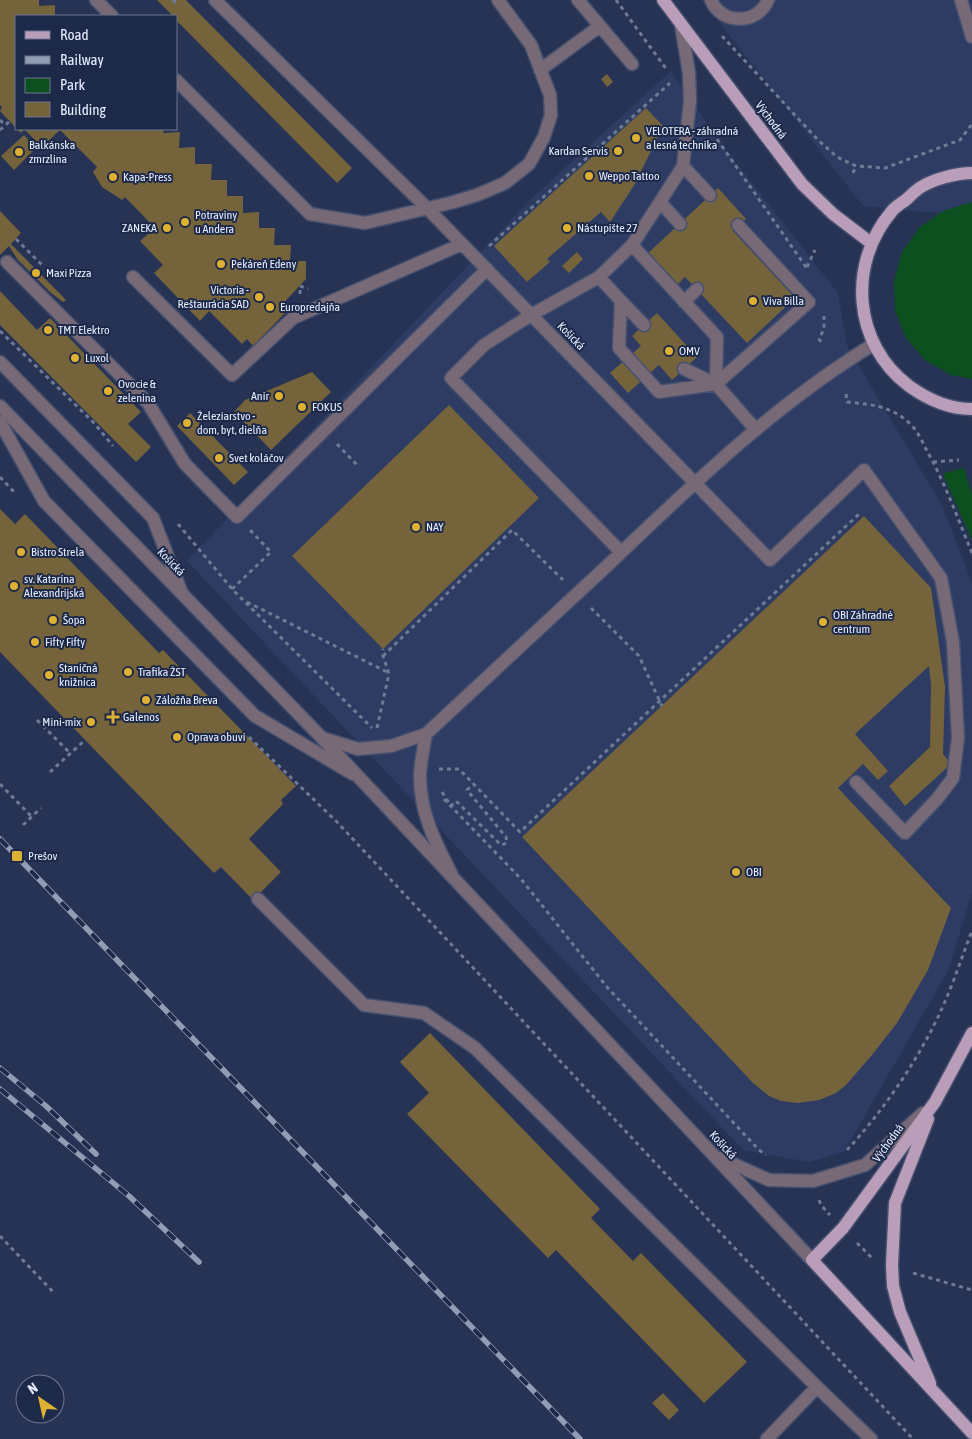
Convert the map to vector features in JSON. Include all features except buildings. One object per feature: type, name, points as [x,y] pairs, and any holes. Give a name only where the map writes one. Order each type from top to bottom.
[{"type":"main road","name":"Východná","points":[[663,0],[802,184],[833,214],[872,243]]},
{"type":"main road","points":[[972,173],[958,173],[922,186],[892,211],[872,243],[862,276],[863,311],[874,344],[895,375],[924,397],[960,409],[972,410]]},
{"type":"main road","name":"Východná","points":[[812,1260],[843,1228],[935,1102],[972,1033]]},
{"type":"main road","points":[[934,1392],[900,1312],[892,1286],[892,1266],[895,1203],[935,1102]]},
{"type":"main road","name":"Košická","points":[[812,1260],[972,1433]]},
{"type":"street","points":[[96,0],[111,15]]},
{"type":"street","name":"Košická","points":[[214,0],[427,208],[770,560],[864,470],[941,578],[953,642],[958,738],[953,778],[937,800],[905,833],[856,782]]},
{"type":"street","points":[[178,82],[310,214],[365,223],[427,208],[477,195],[505,183],[528,164],[544,138],[551,115],[550,94],[531,45],[498,0]]},
{"type":"street","points":[[578,0],[632,64]]},
{"type":"street","points":[[711,0],[719,12],[729,18],[739,19],[750,18],[760,12],[768,0]]},
{"type":"street","points":[[963,1],[972,37]]},
{"type":"street","points":[[621,552],[451,378],[484,345],[531,315],[599,277],[632,245],[683,166],[690,101],[689,73],[681,25]]},
{"type":"street","points":[[540,70],[600,26]]},
{"type":"street","points":[[683,166],[710,195]]},
{"type":"street","points":[[660,202],[680,224]]},
{"type":"street","points":[[621,301],[619,348],[659,392],[716,384],[809,302],[749,242],[738,225]]},
{"type":"street","points":[[133,277],[232,375],[294,318],[462,244]]},
{"type":"street","points":[[632,245],[717,337],[716,384]]},
{"type":"street","points":[[7,262],[148,403],[186,464],[237,518],[487,270]]},
{"type":"street","points":[[599,277],[644,325]]},
{"type":"street","points":[[684,302],[697,289]]},
{"type":"street","points":[[322,738],[358,748],[391,746],[426,734],[695,482],[756,430],[839,365],[874,344]]},
{"type":"street","points":[[0,362],[153,518],[181,591]]},
{"type":"street","points":[[684,369],[716,384],[756,430]]},
{"type":"street","name":"Košická","points":[[0,406],[322,738],[812,1260]]},
{"type":"street","points":[[0,422],[44,502],[255,716],[359,777]]},
{"type":"street","name":"Košická","points":[[426,734],[420,775],[421,798],[429,829],[453,878]]},
{"type":"street","points":[[258,899],[364,1005],[424,1013],[475,1048],[817,1388],[872,1439]]},
{"type":"street","points":[[714,1155],[769,1180],[813,1181],[865,1165],[935,1102]]},
{"type":"street","points":[[767,1439],[817,1388]]},
{"type":"path","points":[[173,0],[177,4]]},
{"type":"path","points":[[616,0],[669,72]]},
{"type":"path","points":[[726,42],[818,140],[837,158],[856,166],[885,168],[960,140],[972,124]]},
{"type":"path","points":[[476,258],[674,79],[807,267],[815,250]]},
{"type":"path","points":[[0,120],[5,125]]},
{"type":"path","points":[[0,130],[10,121]]},
{"type":"path","points":[[853,173],[856,166]]},
{"type":"path","points":[[0,331],[94,423],[115,448]]},
{"type":"path","points":[[846,394],[847,402],[874,404],[891,410],[908,422],[919,436],[933,462],[972,553]]},
{"type":"path","points":[[94,423],[98,424]]},
{"type":"path","points":[[324,431],[359,467]]},
{"type":"path","points":[[933,462],[958,460]]},
{"type":"path","points":[[436,776],[435,769],[459,769],[520,832],[860,513]]},
{"type":"path","points":[[232,589],[271,552],[237,518]]},
{"type":"path","points":[[178,524],[232,589],[376,732],[389,674],[383,656],[383,649]]},
{"type":"path","points":[[383,656],[512,530],[639,656],[662,706]]},
{"type":"path","points":[[243,600],[389,674]]},
{"type":"path","points":[[37,720],[70,754]]},
{"type":"path","points":[[50,772],[85,740]]},
{"type":"path","points":[[420,775],[521,878],[607,987],[759,1150],[774,1159]]},
{"type":"path","points":[[297,783],[337,822],[913,1439]]},
{"type":"path","points":[[0,784],[32,817]]},
{"type":"path","points":[[451,806],[456,801],[501,845],[507,843],[506,837],[467,790],[473,784]]},
{"type":"path","points":[[442,791],[451,806]]},
{"type":"path","points":[[23,825],[40,808]]},
{"type":"path","points":[[844,1152],[866,1129],[886,1103],[914,1059],[943,1007],[972,931]]},
{"type":"path","points":[[0,1236],[55,1294]]},
{"type":"path","points":[[908,1271],[972,1290]]},
{"type":"shaded area","points":[[702,0],[972,0],[972,216],[863,206]]},
{"type":"shaded area","points":[[671,71],[717,138],[838,293],[847,346],[943,507],[972,583],[972,892],[949,969],[844,1152],[809,1162],[743,1150],[187,561],[532,198]]},
{"type":"green space","points":[[972,202],[972,379],[951,375],[925,360],[906,338],[895,310],[894,281],[902,252],[919,228],[943,211]]},
{"type":"green space","points":[[964,468],[972,495],[972,540],[944,477],[944,473]]},
{"type":"railway","points":[[0,839],[580,1439]]},
{"type":"railway","points":[[0,1068],[46,1106],[96,1154]]},
{"type":"railway","points":[[0,1089],[129,1196],[199,1262]]},
{"type":"place","name":"VELOTERA - záhradná a lesná technika","points":[[636,138]]},
{"type":"place","name":"Kardan Servis","points":[[618,151]]},
{"type":"place","name":"Balkánska zmrzlina","points":[[19,152]]},
{"type":"place","name":"Weppo Tattoo","points":[[589,176]]},
{"type":"place","name":"Kapa-Press","points":[[113,177]]},
{"type":"place","name":"Potraviny u Andera","points":[[185,222]]},
{"type":"place","name":"ZANEKA","points":[[167,228]]},
{"type":"place","name":"Nástupište 27","points":[[567,228]]},
{"type":"place","name":"Pekáreň Edeny","points":[[221,264]]},
{"type":"place","name":"Maxi Pizza","points":[[36,273]]},
{"type":"place","name":"Victoria - Reštaurácia SAD","points":[[259,297]]},
{"type":"place","name":"Viva Billa","points":[[753,301]]},
{"type":"place","name":"Europredajňa","points":[[270,307]]},
{"type":"place","name":"TMT Elektro","points":[[48,330]]},
{"type":"place","name":"OMV","points":[[669,351]]},
{"type":"place","name":"Luxol","points":[[75,358]]},
{"type":"place","name":"Ovocie & zelenina","points":[[108,391]]},
{"type":"place","name":"Anir","points":[[279,396]]},
{"type":"place","name":"FOKUS","points":[[302,407]]},
{"type":"place","name":"Železiarstvo - dom, byt, dielňa","points":[[187,423]]},
{"type":"place","name":"Svet koláčov","points":[[219,458]]},
{"type":"place","name":"NAY","points":[[416,527]]},
{"type":"place","name":"Bistro Strela","points":[[21,552]]},
{"type":"place","name":"sv. Katarína Alexandrijská","points":[[14,586]]},
{"type":"place","name":"Šopa","points":[[53,620]]},
{"type":"place","name":"OBI Záhradné centrum","points":[[823,622]]},
{"type":"place","name":"Fifty Fifty","points":[[35,642]]},
{"type":"place","name":"Trafika ŽST","points":[[128,672]]},
{"type":"place","name":"Staničná knižnica","points":[[49,675]]},
{"type":"place","name":"Záložňa Breva","points":[[146,700]]},
{"type":"place","name":"Galenos","points":[[113,717]]},
{"type":"place","name":"Mini-mix","points":[[91,722]]},
{"type":"place","name":"Oprava obuvi","points":[[177,737]]},
{"type":"place","name":"Prešov","points":[[17,856]]},
{"type":"place","name":"OBI","points":[[736,872]]}]
